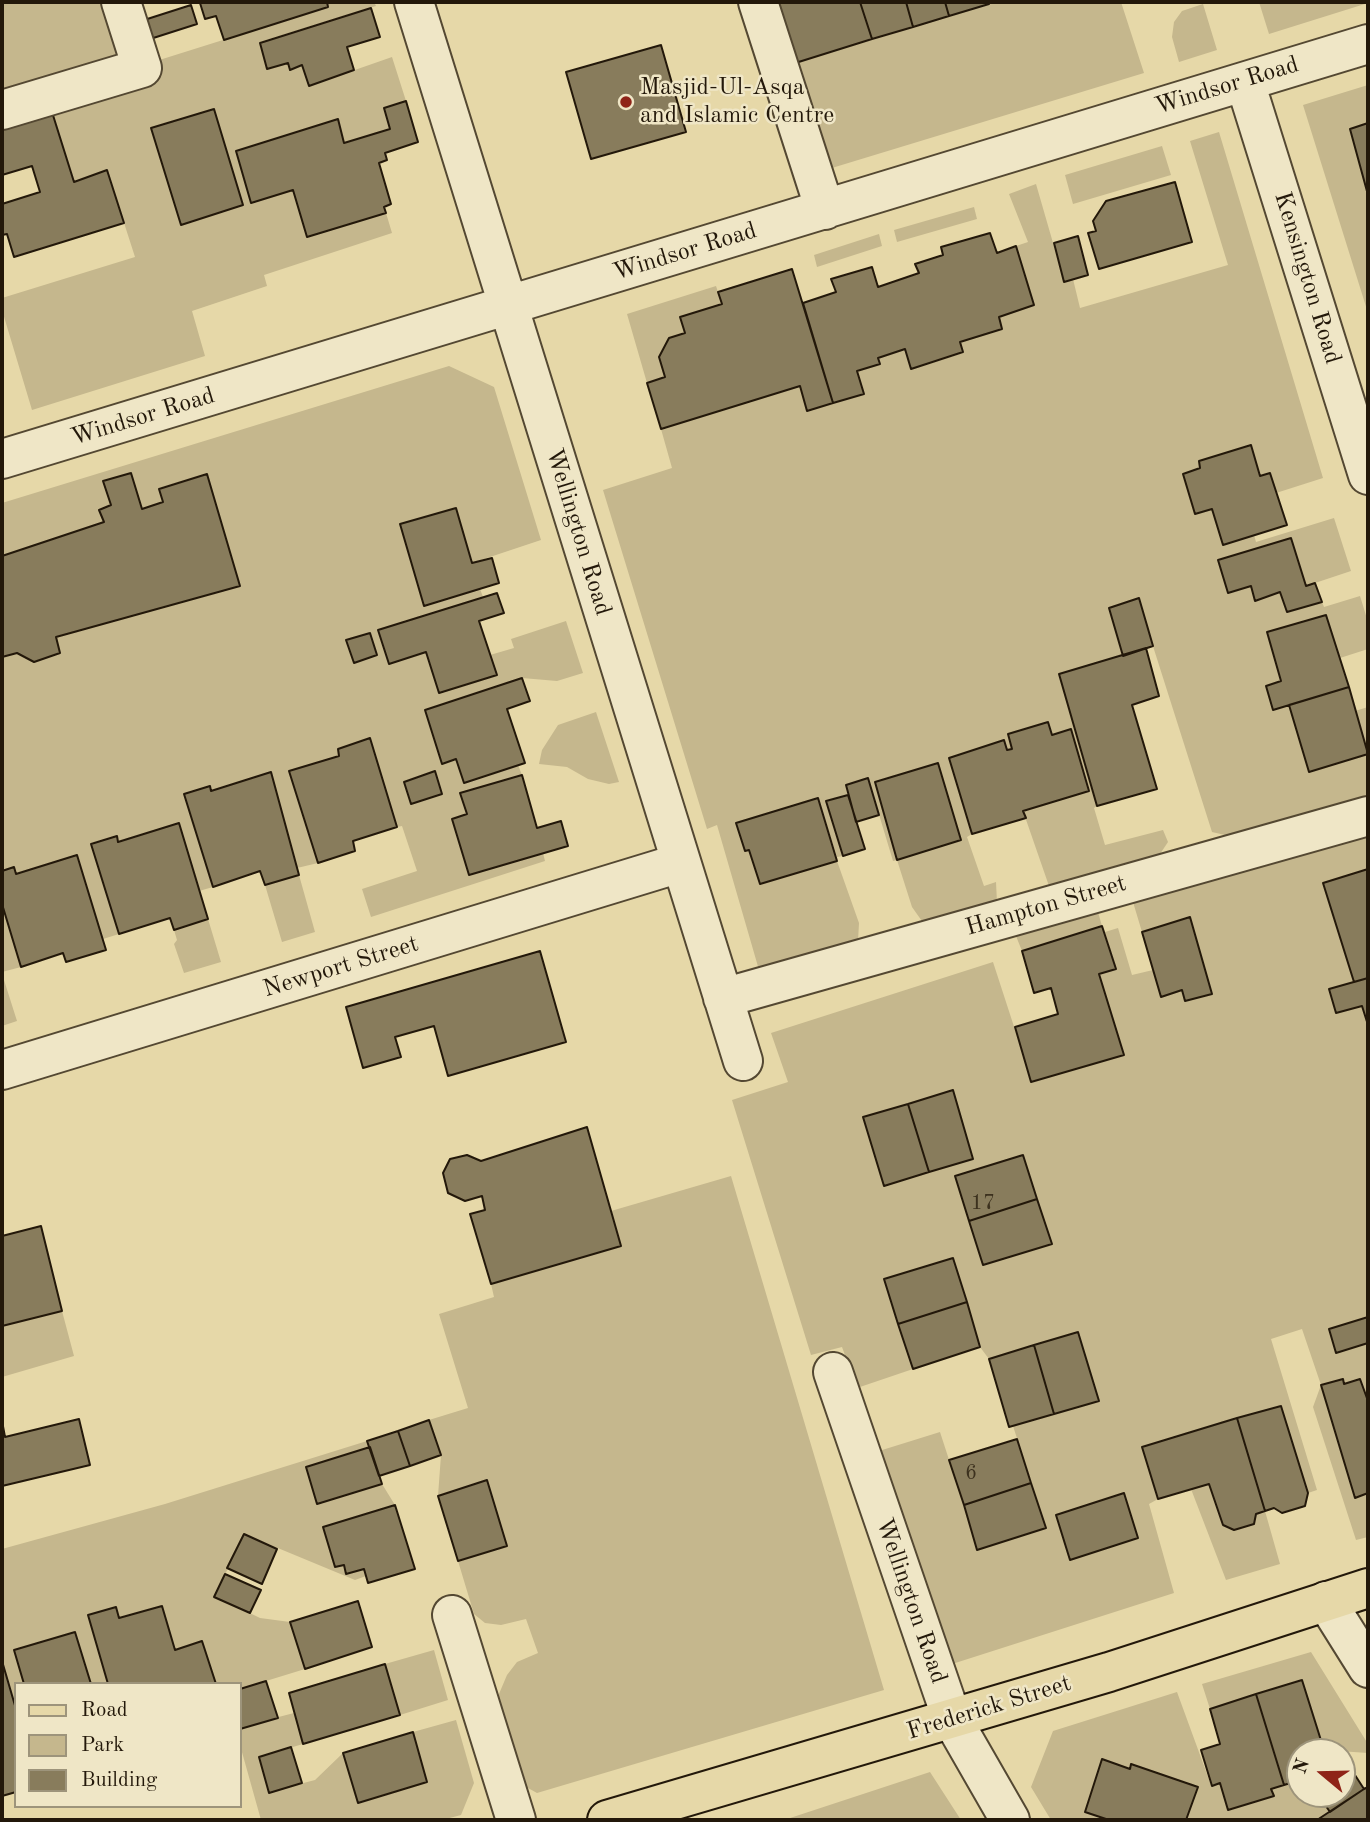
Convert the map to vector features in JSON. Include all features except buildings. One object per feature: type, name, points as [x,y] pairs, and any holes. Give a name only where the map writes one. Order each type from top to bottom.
[{"type":"main road","name":"Frederick Street","points":[[607,1820],[1109,1672],[1368,1588]]},
{"type":"street","points":[[2,110],[142,68],[121,2]]},
{"type":"street","name":"Wellington Road","points":[[414,2],[743,1061]]},
{"type":"street","points":[[758,2],[825,210]]},
{"type":"street","name":"Windsor Road","points":[[2,459],[1368,44]]},
{"type":"street","name":"Kensington Road","points":[[1245,82],[1368,475]]},
{"type":"street","name":"Hampton Street","points":[[723,998],[1368,816]]},
{"type":"street","name":"Newport Street","points":[[2,1070],[680,863]]},
{"type":"street","name":"Wellington Road","points":[[833,1372],[951,1719],[1010,1820]]},
{"type":"street","points":[[1326,1601],[1368,1668]]},
{"type":"street","points":[[452,1615],[482,1657],[516,1820]]},
{"type":"green space","points":[[2,2],[111,2],[129,61],[2,93]]},
{"type":"green space","points":[[327,2],[374,2],[376,6],[260,42],[267,68],[288,63],[291,69],[302,65],[309,86],[392,57],[406,101],[384,108],[390,129],[344,143],[337,119],[236,151],[251,202],[293,190],[307,237],[386,213],[392,233],[264,275],[267,286],[192,311],[205,356],[32,410],[2,310],[2,298],[135,257],[107,170],[74,182],[2,121],[153,62],[328,7]],"holes":[[[214,109],[243,205],[181,225],[151,128]]]},
{"type":"green space","points":[[995,2],[1121,2],[1144,73],[822,171],[789,65]]},
{"type":"green space","points":[[1259,2],[1368,2],[1368,3],[1269,34]]},
{"type":"green space","points":[[1203,4],[1217,50],[1179,62],[1172,37],[1174,22],[1182,11]]},
{"type":"green space","points":[[1368,85],[1368,123],[1350,129],[1368,195],[1368,313],[1303,105]]},
{"type":"green space","points":[[1219,132],[1323,478],[1276,493],[1270,473],[1260,476],[1251,445],[1199,461],[1200,468],[1183,474],[1195,514],[1212,509],[1254,535],[1256,542],[1334,518],[1351,571],[1306,586],[1290,538],[1218,561],[1228,593],[1251,586],[1255,600],[1280,592],[1287,612],[1322,602],[1324,607],[1360,596],[1368,622],[1368,649],[1340,658],[1326,615],[1267,632],[1281,681],[1266,686],[1273,709],[1289,705],[1309,772],[1368,754],[1368,804],[1290,828],[1225,835],[1212,832],[1138,599],[1109,608],[1123,656],[1097,806],[1094,808],[1105,845],[1163,830],[1168,842],[1160,854],[1049,886],[1023,811],[1089,790],[1071,729],[1052,735],[1047,722],[1008,734],[1012,749],[1007,750],[1004,741],[949,758],[972,834],[967,837],[984,886],[996,882],[997,903],[924,924],[912,907],[897,860],[893,861],[868,778],[846,785],[848,795],[826,802],[843,856],[837,857],[818,798],[736,823],[745,851],[749,850],[760,884],[837,861],[859,923],[858,941],[759,970],[717,825],[707,829],[603,490],[672,468],[661,429],[800,386],[807,411],[863,394],[857,371],[880,364],[878,358],[905,349],[912,369],[963,353],[960,342],[1002,329],[999,317],[1034,305],[1016,246],[1028,242],[1009,194],[1036,184],[1064,281],[1073,279],[1080,308],[1228,265],[1190,141]],"holes":[[[938,763],[961,840],[897,859],[875,782]]]},
{"type":"green space","points":[[1162,146],[1171,175],[1073,204],[1065,175]]},
{"type":"green space","points":[[974,207],[977,219],[897,242],[894,230]]},
{"type":"green space","points":[[879,234],[882,246],[817,267],[814,255]]},
{"type":"green space","points":[[716,286],[722,304],[680,317],[685,333],[669,338],[659,356],[665,377],[647,383],[627,314]]},
{"type":"green space","points":[[449,366],[494,387],[541,540],[472,563],[456,508],[400,524],[424,605],[480,589],[483,597],[378,631],[389,664],[426,652],[440,693],[496,675],[490,655],[514,648],[511,639],[566,621],[583,673],[557,681],[522,678],[442,763],[456,759],[464,783],[518,765],[522,775],[460,793],[467,814],[452,819],[469,875],[543,853],[545,861],[371,917],[362,889],[417,871],[402,826],[397,827],[370,739],[338,749],[339,756],[289,771],[318,863],[297,868],[271,772],[211,791],[209,786],[184,794],[213,887],[199,891],[179,823],[118,842],[116,836],[91,843],[119,934],[103,939],[77,855],[16,874],[14,867],[2,871],[2,657],[17,653],[34,662],[60,653],[56,637],[240,585],[207,474],[159,488],[163,502],[142,509],[131,473],[104,481],[111,505],[100,510],[104,522],[2,556],[2,503]],"holes":[[[370,633],[377,655],[354,663],[346,640]],[[435,771],[442,794],[411,804],[404,782]]]},
{"type":"green space","points":[[1368,707],[1368,754],[1355,711]]},
{"type":"green space","points":[[596,712],[619,782],[609,784],[588,779],[567,767],[539,764],[542,750],[558,725]]},
{"type":"green space","points":[[1368,834],[1368,869],[1323,884],[1354,982],[1329,990],[1336,1013],[1362,1006],[1368,1025],[1368,1401],[1360,1379],[1344,1384],[1342,1379],[1321,1385],[1302,1329],[1271,1339],[1317,1490],[1308,1493],[1280,1406],[1142,1447],[1158,1499],[1149,1504],[1174,1593],[949,1665],[879,1451],[940,1432],[978,1549],[1046,1527],[1013,1426],[1099,1400],[1078,1332],[989,1359],[980,1347],[953,1259],[885,1279],[913,1369],[857,1388],[842,1347],[811,1355],[732,1100],[788,1082],[771,1033],[993,962],[1032,1082],[1123,1055],[1099,974],[1116,968],[1105,932],[1118,928],[1132,975],[1153,970],[1161,997],[1182,990],[1185,1001],[1212,993],[1190,918],[1142,932],[1133,902]],"holes":[[[953,1090],[973,1159],[884,1186],[864,1117]],[[1023,1155],[1052,1244],[984,1265],[955,1177]],[[1124,1493],[1138,1538],[1070,1559]]]},
{"type":"green space","points":[[299,875],[315,932],[282,942],[265,885]]},
{"type":"green space","points":[[2,904],[21,967],[2,972]]},
{"type":"green space","points":[[1098,912],[1102,926],[1022,951],[1016,936]]},
{"type":"green space","points":[[208,919],[221,962],[184,973],[174,944],[177,940],[174,930]]},
{"type":"green space","points":[[4,980],[17,1021],[2,1026],[2,981]]},
{"type":"green space","points":[[731,1176],[884,1690],[537,1793],[528,1788],[515,1772],[496,1701],[507,1675],[517,1662],[538,1653],[526,1619],[501,1625],[485,1623],[474,1614],[458,1561],[507,1545],[487,1480],[438,1496],[441,1455],[429,1420],[468,1408],[439,1314],[494,1297],[491,1284],[620,1246],[611,1211]]},
{"type":"green space","points":[[62,1311],[74,1356],[2,1377],[2,1326]]},
{"type":"green space","points":[[1321,1385],[1356,1497],[1368,1493],[1368,1537],[1356,1540],[1313,1407]]},
{"type":"green space","points":[[367,1441],[370,1447],[306,1467],[317,1504],[382,1484],[395,1505],[323,1527],[335,1567],[344,1565],[347,1574],[364,1569],[366,1576],[355,1580],[244,1534],[215,1596],[260,1618],[290,1622],[305,1669],[242,1688],[242,1682],[215,1682],[202,1641],[175,1650],[162,1606],[119,1618],[116,1607],[108,1682],[90,1682],[75,1632],[14,1650],[23,1682],[14,1682],[14,1702],[2,1661],[2,1549],[165,1504]]},
{"type":"green space","points":[[1209,1484],[1223,1525],[1233,1530],[1254,1524],[1256,1514],[1265,1511],[1280,1564],[1226,1580],[1191,1489]]},
{"type":"green space","points":[[434,1650],[448,1700],[400,1715],[385,1664]]},
{"type":"green space","points":[[1311,1652],[1368,1744],[1368,1753],[1356,1752],[1356,1738],[1320,1738],[1302,1680],[1210,1709],[1202,1684]]},
{"type":"green space","points":[[1177,1692],[1211,1785],[1220,1783],[1274,1796],[1271,1789],[1286,1784],[1286,1808],[1327,1808],[1330,1812],[1317,1820],[1186,1820],[1198,1788],[1131,1765],[1130,1769],[1103,1759],[1085,1812],[1109,1820],[1051,1820],[1031,1787],[1053,1731]]},
{"type":"green space","points":[[294,1713],[303,1744],[259,1757],[269,1792],[315,1780],[343,1753],[358,1803],[427,1782],[413,1732],[456,1720],[474,1783],[461,1815],[442,1820],[261,1820],[242,1752],[242,1726]]},
{"type":"green space","points":[[930,1772],[961,1820],[784,1820]]},
{"type":"place","name":"Masjid-Ul-Asqa and Islamic Centre","points":[[626,102]]}]
